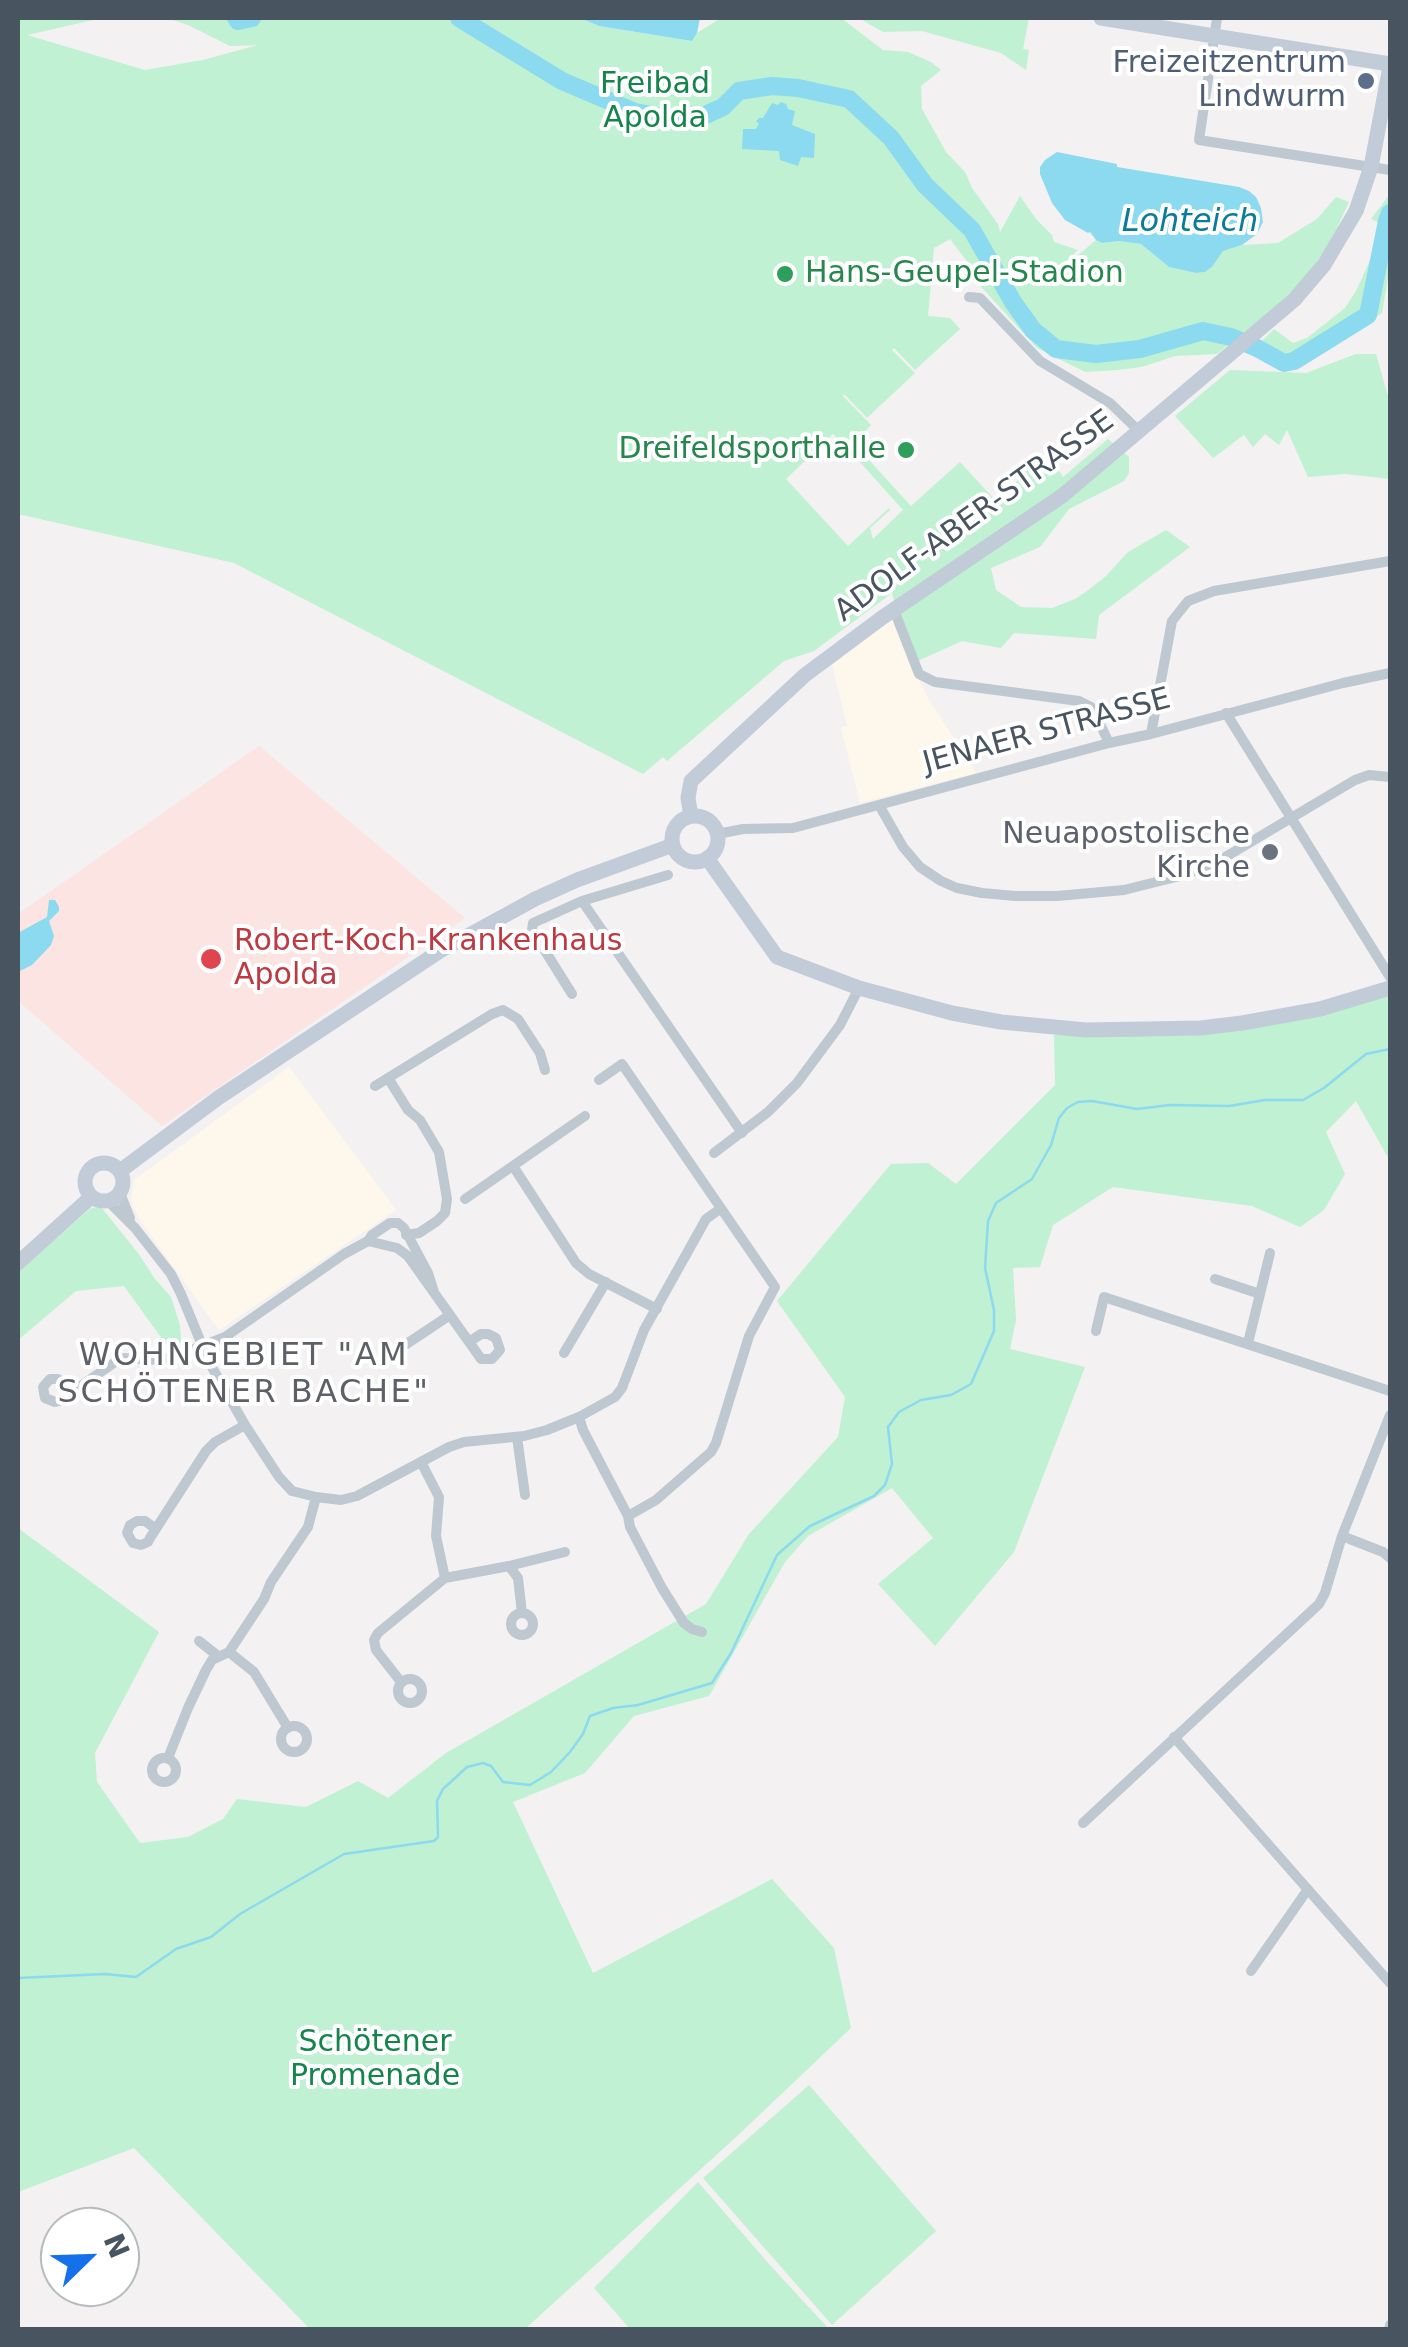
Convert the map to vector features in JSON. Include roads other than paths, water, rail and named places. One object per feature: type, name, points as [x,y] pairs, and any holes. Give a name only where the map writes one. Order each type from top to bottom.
[{"type":"main road","points":[[1101,18],[1390,65]]},
{"type":"main road","name":"ADOLF-ABER-STRASSE","points":[[691,816],[691,781],[806,676],[894,610],[1046,507],[1294,300],[1324,265],[1356,210],[1371,167],[1390,65]]},
{"type":"main road","points":[[691,816],[705,818],[717,834],[716,848],[701,861],[681,857],[673,845],[676,827],[691,816]]},
{"type":"main road","points":[[120,1171],[218,1098],[440,950],[563,886],[673,845]]},
{"type":"main road","points":[[707,858],[777,957],[860,988],[952,1014],[1086,1030],[1149,1030],[1242,1023],[1320,1009],[1390,988]]},
{"type":"main road","points":[[18,1263],[124,1184],[120,1171],[103,1162],[90,1169],[84,1183],[106,1197]]},
{"type":"street","points":[[1217,18],[1198,140],[1390,170]]},
{"type":"street","points":[[969,297],[980,298],[1040,361],[1114,406],[1140,432]]},
{"type":"street","points":[[1151,734],[1172,621],[1188,601],[1214,591],[1390,561]]},
{"type":"street","points":[[894,610],[919,674],[935,682],[1078,701],[1096,713],[1108,743]]},
{"type":"street","name":"JENAER STRASSE","points":[[717,834],[793,828],[1390,672]]},
{"type":"street","points":[[1226,713],[1390,977]]},
{"type":"street","points":[[879,804],[903,847],[920,867],[941,881],[982,893],[1058,896],[1124,890],[1212,865],[1355,780],[1369,775],[1390,777]]},
{"type":"street","points":[[572,994],[532,930],[533,923],[582,901],[668,875]]},
{"type":"street","points":[[582,901],[742,1133]]},
{"type":"street","points":[[714,1154],[768,1112],[796,1083],[820,1054],[860,988]]},
{"type":"street","points":[[375,1086],[503,1010],[518,1019],[546,1070]]},
{"type":"street","points":[[600,1080],[622,1064],[775,1287],[749,1336],[716,1444],[656,1500],[628,1516]]},
{"type":"street","points":[[388,1078],[439,1152],[447,1199],[438,1221],[419,1233],[406,1235]]},
{"type":"street","points":[[465,1198],[584,1116]]},
{"type":"street","points":[[513,1166],[575,1262],[589,1274],[656,1309]]},
{"type":"street","points":[[106,1197],[171,1274],[201,1345],[279,1477],[292,1491],[341,1500],[357,1496],[464,1442],[547,1430],[615,1397],[644,1330],[706,1219],[720,1209]]},
{"type":"street","points":[[71,1392],[121,1358],[161,1360],[225,1337],[394,1223],[401,1225],[412,1241],[434,1292]]},
{"type":"street","points":[[397,1248],[406,1235]]},
{"type":"street","points":[[368,1241],[397,1248],[408,1256],[469,1342]]},
{"type":"street","points":[[1248,1343],[1270,1253]]},
{"type":"street","points":[[1215,1279],[1260,1294]]},
{"type":"street","points":[[564,1354],[606,1282]]},
{"type":"street","points":[[1096,1330],[1104,1297],[1390,1390]]},
{"type":"street","points":[[390,1355],[450,1314]]},
{"type":"street","points":[[1083,1823],[1319,1604],[1390,1415]]},
{"type":"street","points":[[579,1417],[630,1527],[677,1615],[692,1629],[702,1632]]},
{"type":"street","points":[[156,1529],[206,1451],[245,1425]]},
{"type":"street","points":[[517,1437],[525,1495]]},
{"type":"street","points":[[421,1462],[439,1497],[436,1536],[445,1578]]},
{"type":"street","points":[[168,1758],[206,1670],[224,1654],[308,1527],[316,1498]]},
{"type":"street","points":[[1342,1536],[1390,1558]]},
{"type":"street","points":[[401,1682],[376,1650],[374,1640],[378,1632],[445,1578],[566,1552]]},
{"type":"street","points":[[510,1566],[518,1578],[522,1613]]},
{"type":"street","points":[[199,1640],[254,1672],[288,1728]]},
{"type":"street","points":[[1174,1737],[1390,1982]]},
{"type":"street","points":[[1251,1972],[1308,1889]]},
{"type":"water","points":[[580,18],[700,18],[692,41],[599,26]]},
{"type":"water","points":[[781,102],[795,111],[792,125],[815,134],[814,158],[801,157],[798,166],[780,160],[779,151],[742,149],[743,129],[756,129],[756,121],[763,118],[772,103]]},
{"type":"water","name":"Lohteich","points":[[1057,152],[1117,167],[1239,187],[1256,197],[1263,222],[1257,234],[1242,245],[1223,251],[1205,272],[1169,267],[1141,244],[1102,243],[1090,232],[1065,220],[1052,203],[1040,174],[1045,160]]},
{"type":"water","points":[[49,900],[55,900],[59,907],[49,921],[54,936],[51,945],[32,965],[18,972],[18,933],[47,917]]},
{"type":"waterway","points":[[236,18],[252,18]]},
{"type":"waterway","points":[[459,18],[562,81],[635,112],[674,119],[701,117],[723,107],[739,91],[772,86],[849,99],[891,138],[925,185],[972,230],[1013,302],[1033,330],[1056,349],[1096,354],[1140,349],[1203,331],[1231,337],[1284,363],[1294,361],[1368,315],[1390,213]]},
{"type":"waterway","points":[[18,1978],[105,1974],[136,1977],[176,1949],[211,1937],[240,1914],[344,1854],[434,1841],[438,1837],[437,1801],[443,1789],[467,1767],[483,1763],[491,1766],[503,1782],[530,1785],[551,1772],[570,1752],[590,1716],[712,1683],[731,1653],[777,1555],[810,1526],[874,1496],[885,1485],[892,1464],[888,1427],[899,1412],[921,1400],[951,1395],[971,1384],[994,1331],[985,1268],[988,1221],[996,1203],[1032,1179],[1067,1108],[1092,1101],[1137,1109],[1303,1100],[1366,1054],[1390,1049]]},
{"type":"place","name":"Freizeitzentrum Lindwurm","points":[[1366,81]]},
{"type":"place","name":"Hans-Geupel-Stadion","points":[[785,274]]},
{"type":"place","name":"Dreifeldsporthalle","points":[[906,450]]},
{"type":"place","name":"Neuapostolische Kirche","points":[[1270,852]]},
{"type":"place","name":"Robert-Koch-Krankenhaus Apolda","points":[[211,959]]},
{"type":"district","name":"WOHNGEBIET \"AM SCHÖTENER BACHE\"","points":[[244,1376]]},
{"type":"park label","name":"Freibad Apolda","points":[[655,102]]},
{"type":"park label","name":"Schötener Promenade","points":[[375,2060]]}]
